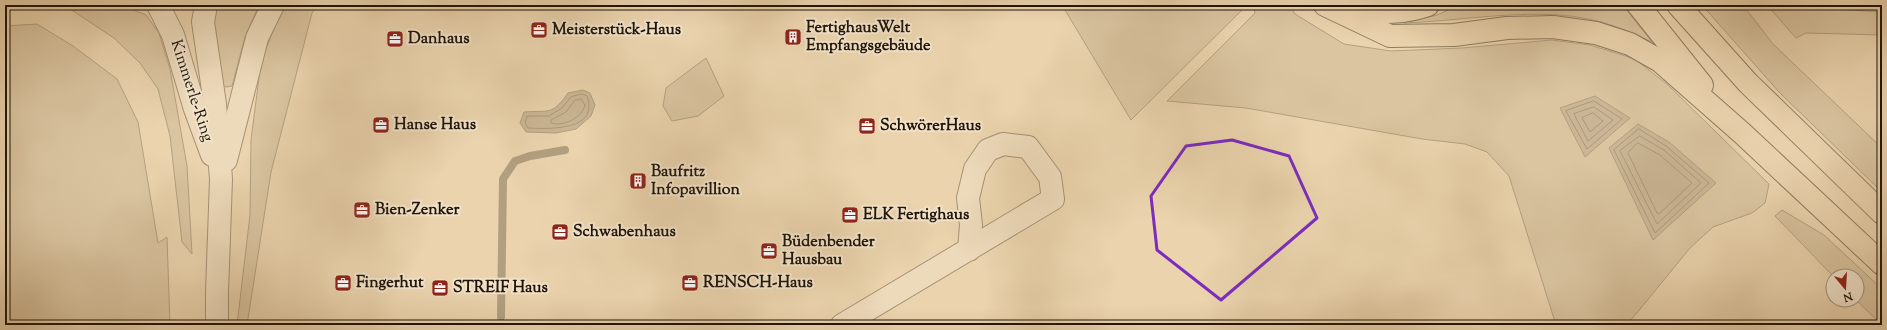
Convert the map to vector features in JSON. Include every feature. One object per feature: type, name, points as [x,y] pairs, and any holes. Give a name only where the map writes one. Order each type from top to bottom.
[{"type":"main road","points":[[1330,8],[1390,13],[1415,9],[1428,5]]},
{"type":"main road","points":[[1638,5],[1743,134]]},
{"type":"main road","points":[[1678,5],[1748,83],[1882,213]]},
{"type":"main road","points":[[1330,8],[1390,36],[1454,35],[1507,28],[1553,27],[1596,33],[1630,44],[1660,61],[1743,134],[1882,264]]},
{"type":"street","name":"Kimmerle-Ring","points":[[158,5],[173,35],[195,109],[221,179]]},
{"type":"street","name":"Kimmerle-Ring","points":[[206,5],[203,22],[215,104],[221,179],[217,293],[218,325]]},
{"type":"street","points":[[221,179],[257,38],[273,5]]},
{"type":"street","points":[[842,325],[969,250],[1053,199],[1050,177],[1028,147],[1002,144],[988,150],[975,169],[968,198],[971,225],[969,250]]},
{"type":"highlighted area","points":[[1232,140],[1289,156],[1317,218],[1221,300],[1157,250],[1151,196],[1186,146]]},
{"type":"shaded area","points":[[64,5],[121,5],[146,15],[159,33],[170,69],[187,166],[192,254],[182,242],[170,136],[158,89],[140,63],[114,38]]},
{"type":"shaded area","points":[[216,5],[259,5],[245,37],[232,86],[226,87],[221,84],[213,57],[214,10]]},
{"type":"shaded area","points":[[283,5],[318,5],[312,13],[271,172],[247,325],[237,325],[250,215],[251,140],[261,62]]},
{"type":"shaded area","points":[[1062,5],[1243,5],[1244,8],[1131,120]]},
{"type":"shaded area","points":[[1253,5],[1289,5],[1295,14],[1344,44],[1391,51],[1462,48],[1552,40],[1590,45],[1635,59],[1668,85],[1769,184],[1765,203],[1752,213],[1713,227],[1690,248],[1627,325],[1556,325],[1509,176],[1487,152],[1465,144],[1422,139],[1246,108],[1167,101],[1255,13]]},
{"type":"shaded area","points":[[1459,5],[1623,5],[1652,42],[1601,22],[1562,15],[1540,14],[1494,16],[1404,23],[1437,15]]},
{"type":"shaded area","points":[[1702,5],[1743,5],[1773,44],[1882,148],[1882,192],[1779,92]]},
{"type":"shaded area","points":[[1767,5],[1809,5],[1832,9],[1882,12],[1882,35],[1806,33],[1796,38]]},
{"type":"shaded area","points":[[37,24],[73,46],[117,79],[138,122],[158,243],[167,237],[170,325],[5,325],[5,26]]},
{"type":"shaded area","points":[[706,58],[724,96],[698,116],[672,121],[663,106],[666,88]]},
{"type":"shaded area","points":[[1782,210],[1824,235],[1859,268],[1825,268],[1775,216]]},
{"type":"shaded area","points":[[1865,273],[1882,289],[1882,325],[1864,308]]},
{"type":"water","points":[[583,90],[590,93],[595,105],[591,116],[576,129],[556,133],[526,132],[520,123],[524,112],[554,109],[568,93]]},
{"type":"water","points":[[1595,96],[1630,118],[1585,157],[1560,108]]},
{"type":"water","points":[[1638,124],[1669,142],[1716,183],[1653,240],[1609,148]]},
{"type":"waterway","points":[[501,317],[503,179],[515,161],[530,156],[565,150]]},
{"type":"place","name":"Meisterstück-Haus","points":[[539,30]]},
{"type":"place","name":"FertighausWelt Empfangsgebäude","points":[[793,37]]},
{"type":"place","name":"Danhaus","points":[[395,39]]},
{"type":"place","name":"Hanse Haus","points":[[381,125]]},
{"type":"place","name":"SchwörerHaus","points":[[867,126]]},
{"type":"place","name":"Baufritz Infopavillion","points":[[638,181]]},
{"type":"place","name":"Bien-Zenker","points":[[362,210]]},
{"type":"place","name":"ELK Fertighaus","points":[[850,215]]},
{"type":"place","name":"Schwabenhaus","points":[[560,232]]},
{"type":"place","name":"Büdenbender Hausbau","points":[[769,251]]},
{"type":"place","name":"Fingerhut","points":[[343,283]]},
{"type":"place","name":"RENSCH-Haus","points":[[690,283]]},
{"type":"place","name":"STREIF Haus","points":[[440,288]]}]
